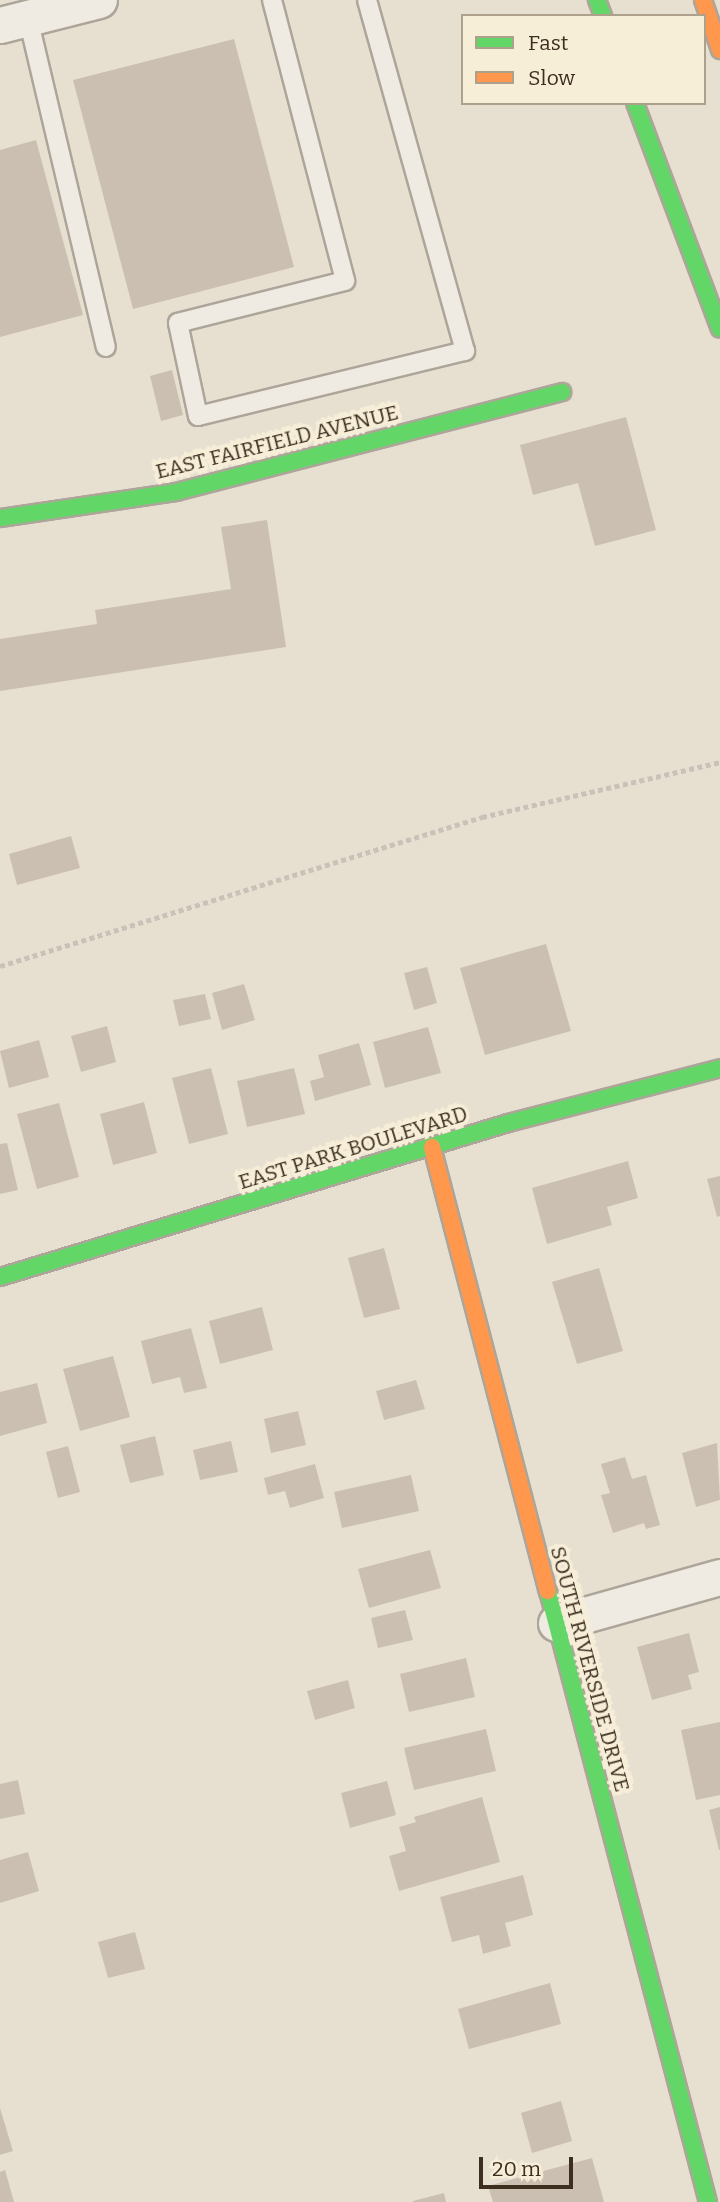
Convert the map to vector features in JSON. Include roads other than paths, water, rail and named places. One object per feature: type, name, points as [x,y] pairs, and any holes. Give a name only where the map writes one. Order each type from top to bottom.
[{"type":"main road","points":[[703,0],[720,50]]},
{"type":"main road","points":[[636,105],[720,329]]},
{"type":"main road","name":"EAST FAIRFIELD AVENUE","points":[[0,517],[176,492],[562,392]]},
{"type":"main road","name":"EAST PARK BOULEVARD","points":[[0,1277],[432,1147],[720,1068]]},
{"type":"main road","name":"SOUTH RIVERSIDE DRIVE","points":[[432,1147],[708,2202]]},
{"type":"street","points":[[14,21],[96,0]]},
{"type":"street","points":[[556,1623],[720,1577]]},
{"type":"lane","points":[[272,0],[345,281],[178,323],[198,416],[465,351],[367,0]]},
{"type":"lane","points":[[14,21],[106,347]]}]
